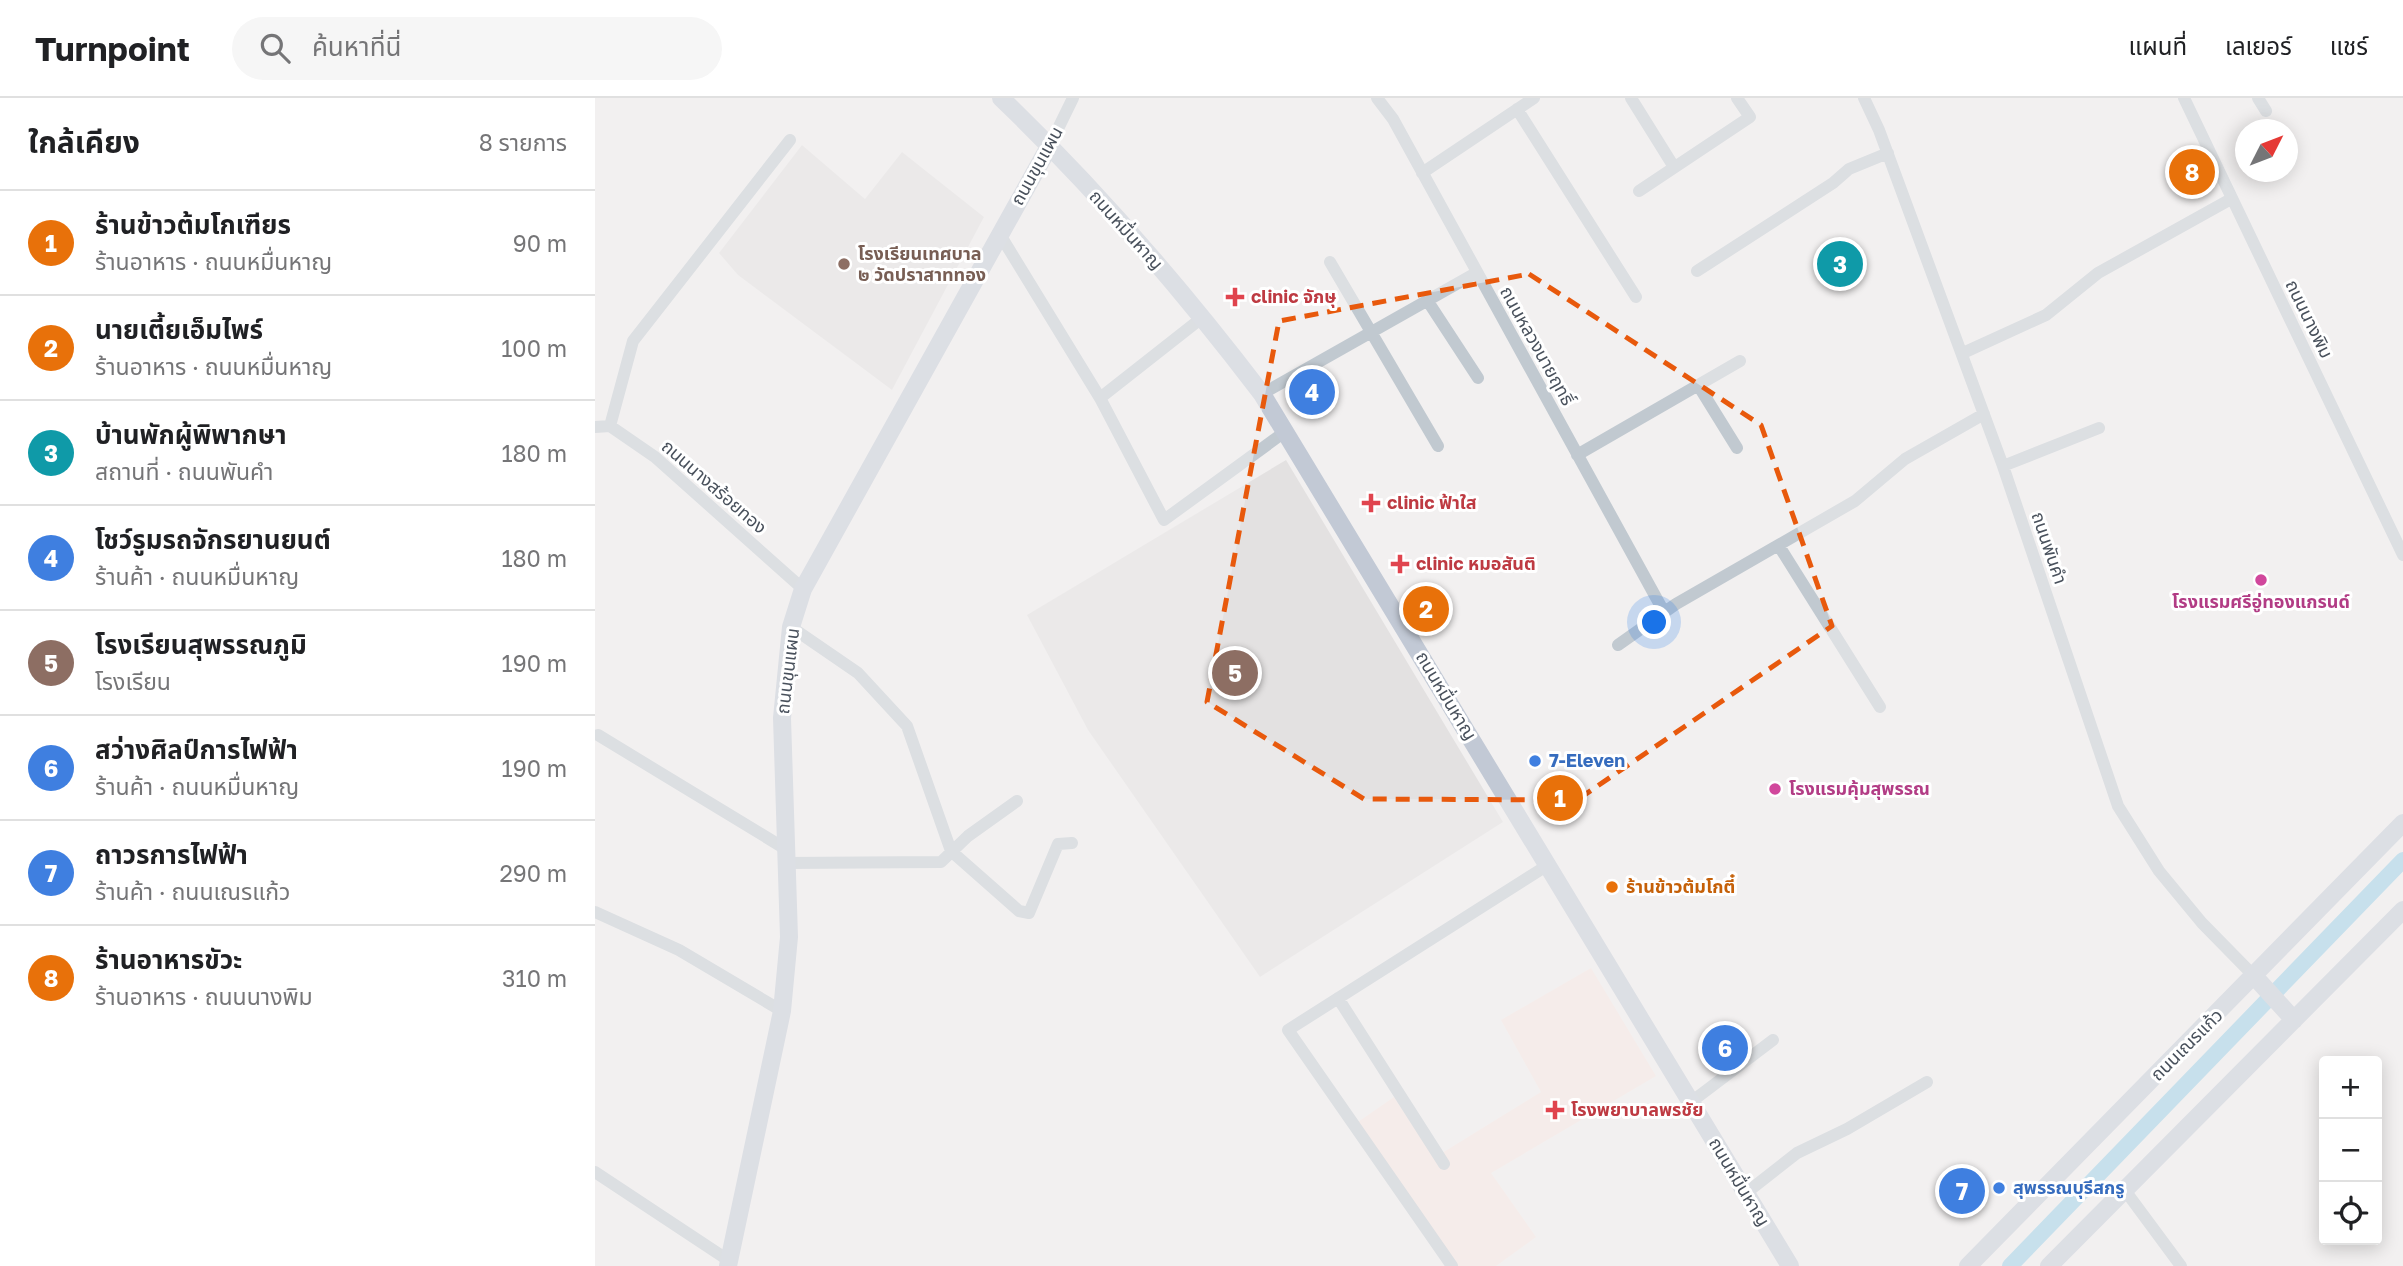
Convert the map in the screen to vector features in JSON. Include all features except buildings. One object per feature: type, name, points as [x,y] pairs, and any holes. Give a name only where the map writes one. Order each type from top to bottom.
[{"type":"street","name":"ถนนหมื่นหาญ","points":[[1000,98],[1050,145],[1203,317],[1262,394],[1790,1266]]},
{"type":"street","name":"ถนนขุนแผน","points":[[728,1263],[782,1011],[789,937],[784,855],[782,718],[791,627],[803,589],[1050,145],[1073,98]]},
{"type":"street","name":"ถนนหลวงนายฤทธิ์","points":[[1377,98],[1393,119],[1664,612]]},
{"type":"street","points":[[1422,173],[1534,98]]},
{"type":"street","points":[[1631,98],[1674,167]]},
{"type":"street","points":[[1639,191],[1750,117],[1737,98]]},
{"type":"street","name":"ถนนพันคำ","points":[[1864,98],[1888,153],[1963,353],[2118,806],[2159,871],[2202,923],[2255,977]]},
{"type":"street","name":"ถนนนางพิม","points":[[2184,98],[2403,555]]},
{"type":"street","points":[[2258,98],[2266,111]]},
{"type":"street","points":[[1517,109],[1636,296]]},
{"type":"street","points":[[595,426],[610,426],[633,341],[790,140]]},
{"type":"street","points":[[1697,271],[1833,183],[1849,169],[1888,153]]},
{"type":"street","points":[[1963,353],[2046,315],[2098,273],[2231,199]]},
{"type":"street","points":[[999,233],[1100,398],[1164,520],[1286,431]]},
{"type":"street","points":[[1330,262],[1438,446]]},
{"type":"street","points":[[1262,394],[1476,273]]},
{"type":"street","points":[[1427,300],[1478,377]]},
{"type":"street","points":[[1100,398],[1203,317]]},
{"type":"street","points":[[1577,455],[1740,361]]},
{"type":"street","points":[[1698,385],[1737,448]]},
{"type":"street","points":[[1618,645],[1664,612],[1855,502],[1905,459],[1984,414]]},
{"type":"street","name":"ถนนนางสร้อยทอง","points":[[610,426],[655,457],[803,589]]},
{"type":"street","points":[[2003,466],[2099,428]]},
{"type":"street","points":[[1779,546],[1880,707]]},
{"type":"street","points":[[791,627],[858,674],[907,726],[951,851],[1020,911],[1029,913],[1058,844],[1072,843]]},
{"type":"street","points":[[598,735],[784,855],[941,862],[951,851],[1017,801]]},
{"type":"street","name":"ถนนเณรแก้ว","points":[[1968,1266],[2255,977],[2403,822]]},
{"type":"street","points":[[1452,1266],[1288,1031],[1548,865]]},
{"type":"street","points":[[2049,1266],[2125,1189],[2288,1013],[2403,910]]},
{"type":"street","points":[[595,912],[679,950],[782,1011]]},
{"type":"street","points":[[2255,977],[2288,1013]]},
{"type":"street","points":[[1338,998],[1444,1164]]},
{"type":"street","points":[[1691,1102],[1773,1040]]},
{"type":"street","points":[[1746,1193],[1797,1153],[1927,1082]]},
{"type":"street","points":[[595,1172],[728,1263]]},
{"type":"street","points":[[2125,1189],[2181,1266]]},
{"type":"highlighted area","points":[[1529,274],[1761,425],[1832,626],[1577,800],[1364,799],[1207,702],[1279,321]]},
{"type":"shaded area","name":"โรงเรียนเทศบาล ๒ วัดปราสาททอง","points":[[802,145],[865,199],[902,152],[984,217],[892,390],[738,275],[719,253]]},
{"type":"shaded area","points":[[1286,460],[1503,822],[1260,977],[1088,730],[1027,615]]},
{"type":"shaded area","name":"โรงพยาบาลพรชัย","points":[[1591,968],[1656,1076],[1491,1173],[1536,1237],[1496,1266],[1457,1266],[1358,1122],[1394,1097],[1434,1158],[1541,1092],[1501,1020]]},
{"type":"waterway","points":[[2010,1266],[2403,860]]},
{"type":"place","name":"ร้านอาหารขัวะ","points":[[2192,172]]},
{"type":"place","name":"โรงเรียนเทศบาล ๒ วัดปราสาททอง","points":[[844,264]]},
{"type":"place","name":"บ้านพักผู้พิพากษา","points":[[1840,264]]},
{"type":"place","name":"clinic จักษุ","points":[[1235,297]]},
{"type":"place","name":"โชว์รูมรถจักรยานยนต์","points":[[1312,392]]},
{"type":"place","name":"clinic ฟ้าใส","points":[[1371,503]]},
{"type":"place","name":"clinic หมอสันติ","points":[[1400,564]]},
{"type":"place","name":"โรงแรมศรีอู่ทองแกรนด์","points":[[2261,580]]},
{"type":"place","name":"นายเตี้ยเอ็มไพร์","points":[[1426,609]]},
{"type":"place","name":"โรงเรียนสุพรรณภูมิ","points":[[1235,673]]},
{"type":"place","name":"7-Eleven","points":[[1535,761]]},
{"type":"place","name":"โรงแรมคุ้มสุพรรณ","points":[[1775,789]]},
{"type":"place","name":"ร้านข้าวต้มโกเฑียร","points":[[1560,798]]},
{"type":"place","name":"ร้านข้าวต้มโกตี๋","points":[[1612,887]]},
{"type":"place","name":"สว่างศิลป์การไฟฟ้า","points":[[1725,1048]]},
{"type":"place","name":"โรงพยาบาลพรชัย","points":[[1555,1110]]},
{"type":"place","name":"สุพรรณบุรีสกรู","points":[[1999,1188]]},
{"type":"place","name":"ถาวรการไฟฟ้า","points":[[1962,1191]]}]
